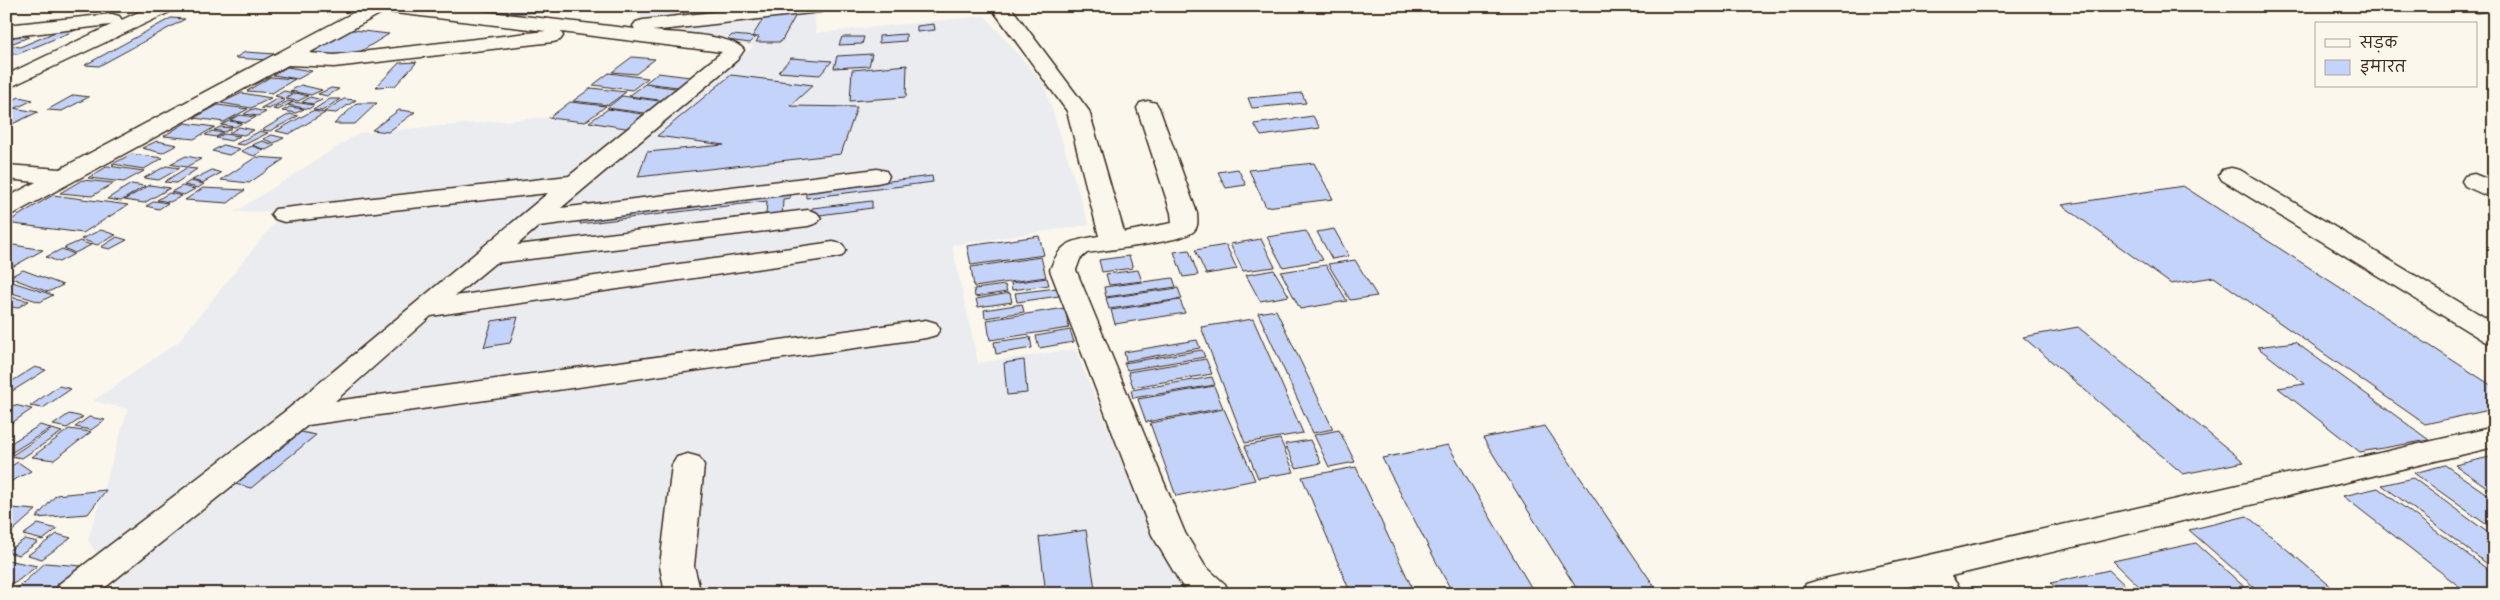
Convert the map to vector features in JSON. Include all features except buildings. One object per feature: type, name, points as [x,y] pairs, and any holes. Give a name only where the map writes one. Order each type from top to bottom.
[{"type":"street","points":[[6,83],[113,25],[140,6]]},
{"type":"street","points":[[6,70],[113,25],[167,6]]},
{"type":"street","points":[[6,208],[381,6]]},
{"type":"street","points":[[72,594],[299,416],[423,309],[730,56],[734,50],[726,46],[387,6]]},
{"type":"street","points":[[284,58],[324,61],[361,58],[820,6]]},
{"type":"street","points":[[1000,6],[1078,111],[1113,240]]},
{"type":"street","points":[[6,31],[113,25]]},
{"type":"street","points":[[1148,108],[1184,213],[1186,223],[1184,227],[1178,230],[1084,246],[1072,252],[1063,265],[1065,278],[1085,322],[1169,535],[1193,576],[1212,594]]},
{"type":"street","points":[[6,172],[64,177]]},
{"type":"street","points":[[2232,175],[2494,335]]},
{"type":"street","points":[[533,219],[877,176]]},
{"type":"street","points":[[284,214],[576,183]]},
{"type":"street","points":[[487,256],[808,218]]},
{"type":"street","points":[[423,309],[833,250]]},
{"type":"street","points":[[299,416],[926,329]]},
{"type":"street","points":[[1819,594],[1934,582],[2494,437]]},
{"type":"street","points":[[683,594],[677,566],[688,465]]},
{"type":"shaded area","points":[[646,6],[758,6],[638,19]]},
{"type":"shaded area","points":[[814,12],[816,33],[985,16],[1044,84],[1089,225],[952,245],[978,363],[1075,349],[1141,507],[1187,594],[107,594],[116,586],[88,540],[128,409],[93,401],[178,342],[284,211],[235,212],[359,133],[549,117],[646,132],[754,46],[639,32]]}]
